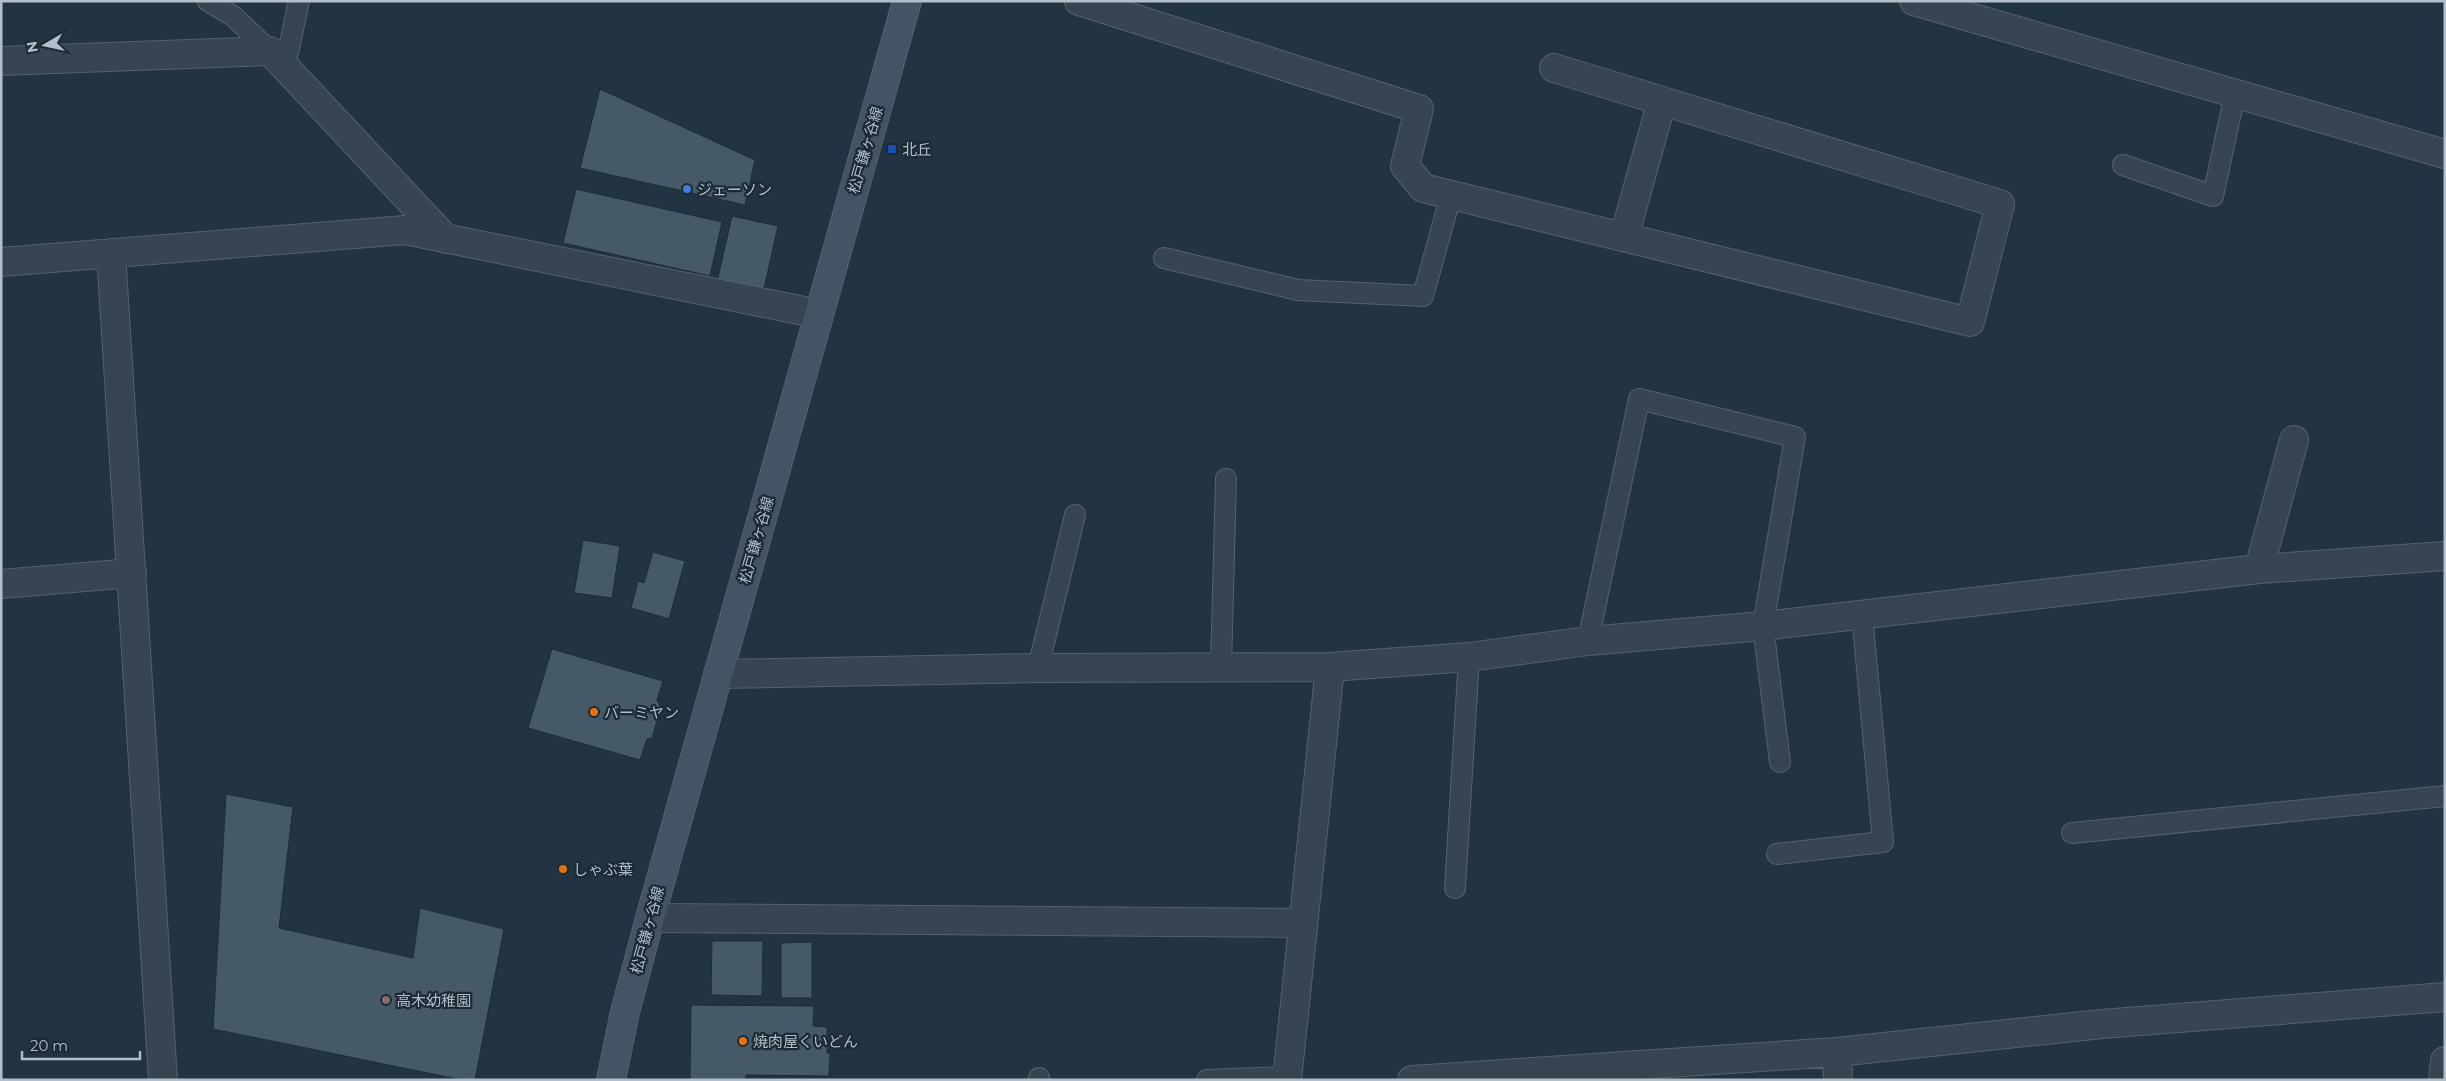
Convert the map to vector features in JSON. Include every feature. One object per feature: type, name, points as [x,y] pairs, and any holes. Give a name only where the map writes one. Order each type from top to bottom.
[{"type":"main road","name":"松戸鎌ヶ谷線","points":[[611,1080],[650,918],[907,1]]},
{"type":"street","points":[[1078,1],[1419,109],[1405,166],[1423,188],[1970,322],[2000,204],[1554,68]]},
{"type":"street","points":[[1914,1],[2445,154]]},
{"type":"street","points":[[1,61],[278,59],[446,239]]},
{"type":"street","points":[[1624,237],[1662,101]]},
{"type":"street","points":[[1,262],[405,230],[819,314]]},
{"type":"street","points":[[110,253],[132,572],[163,1080]]},
{"type":"street","points":[[2259,569],[2294,440]]},
{"type":"street","points":[[718,674],[1038,668],[1330,667],[1469,657],[1588,641],[1764,626],[2259,569],[2445,556]]},
{"type":"street","points":[[1,584],[132,572]]},
{"type":"street","points":[[1287,1078],[1330,667]]},
{"type":"street","points":[[650,918],[1303,923]]},
{"type":"street","points":[[1412,1080],[1837,1052],[2102,1024],[2445,997]]},
{"type":"street","points":[[1837,1052],[1838,1080]]},
{"type":"street","points":[[2443,1080],[2445,1061]]},
{"type":"lane","points":[[208,1],[233,16],[278,59],[299,1]]},
{"type":"lane","points":[[2123,165],[2213,196],[2235,94]]},
{"type":"lane","points":[[1164,258],[1298,290],[1422,296],[1451,195]]},
{"type":"lane","points":[[1588,641],[1639,399],[1795,437],[1764,626],[1780,762]]},
{"type":"lane","points":[[1220,667],[1226,479]]},
{"type":"lane","points":[[1038,668],[1075,515]]},
{"type":"lane","points":[[1776,854],[1883,842],[1862,614]]},
{"type":"lane","points":[[1455,888],[1469,657]]},
{"type":"lane","points":[[2072,833],[2445,796]]},
{"type":"lane","points":[[1207,1080],[1287,1078]]},
{"type":"building","points":[[600,89],[755,160],[745,205],[580,168]]},
{"type":"building","points":[[576,189],[722,222],[710,276],[563,243]]},
{"type":"building","points":[[732,216],[778,226],[763,293],[717,282]]},
{"type":"building","points":[[583,540],[620,546],[612,598],[574,593]]},
{"type":"building","points":[[653,552],[685,561],[669,619],[631,608],[638,581],[644,583]]},
{"type":"building","points":[[552,649],[663,681],[657,700],[661,707],[652,738],[647,739],[640,760],[528,728]]},
{"type":"building","points":[[226,794],[293,807],[279,928],[413,958],[420,908],[504,929],[475,1080],[462,1080],[213,1029]]},
{"type":"building","points":[[712,941],[763,941],[762,996],[711,995]]},
{"type":"building","points":[[812,942],[812,998],[781,998],[781,943]]},
{"type":"building","points":[[691,1005],[814,1006],[813,1026],[827,1027],[827,1053],[830,1053],[829,1076],[746,1075],[746,1080],[690,1080]]},
{"type":"place","name":"北丘","points":[[892,149]]},
{"type":"place","name":"ジェーソン","points":[[687,189]]},
{"type":"place","name":"バーミヤン","points":[[594,712]]},
{"type":"place","name":"しゃぶ葉","points":[[563,869]]},
{"type":"place","name":"高木幼稚園","points":[[386,1000]]},
{"type":"place","name":"焼肉屋くいどん","points":[[743,1041]]}]
